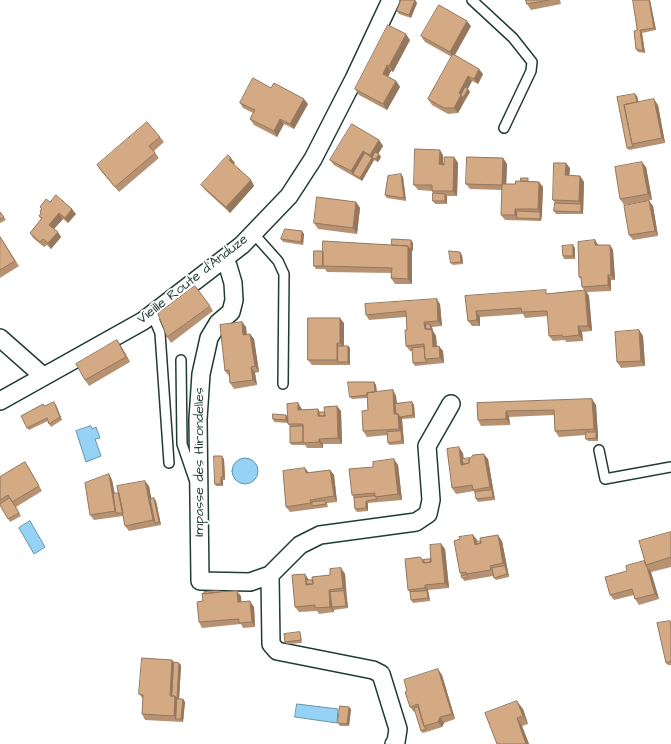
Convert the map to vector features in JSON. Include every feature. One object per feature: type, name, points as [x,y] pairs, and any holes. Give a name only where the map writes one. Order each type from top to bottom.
[{"type":"street","name":"Vieille Route d'Anduze","points":[[0,401],[144,321],[242,245],[289,196],[313,158],[354,79],[392,0]]},
{"type":"street","name":"Impasse des Hirondelles","points":[[224,259],[228,266],[233,283],[234,300],[230,312],[218,323],[209,338],[201,374],[198,419],[200,581],[250,582],[270,575],[300,545],[320,535],[416,522],[428,514],[431,500],[427,446],[452,404]]},
{"type":"street","points":[[0,338],[43,376]]},
{"type":"street","points":[[270,575],[271,644],[277,651],[373,670],[381,674],[398,728],[396,742],[394,744]]},
{"type":"lane","points":[[472,0],[513,38],[532,62],[531,71],[504,128]]},
{"type":"lane","points":[[253,233],[278,261],[284,274],[283,384]]},
{"type":"lane","points":[[152,314],[160,333],[169,463]]},
{"type":"lane","points":[[180,360],[182,444],[198,491]]},
{"type":"lane","points":[[599,450],[605,479],[671,467]]},
{"type":"water","points":[[91,426],[92,429],[96,427],[100,438],[95,439],[101,456],[86,462],[76,431]]},
{"type":"water","points":[[245,458],[254,462],[258,471],[254,480],[245,484],[236,480],[232,471],[236,462]]},
{"type":"water","points":[[30,521],[45,547],[34,554],[19,528]]},
{"type":"water","points":[[297,704],[338,709],[337,723],[295,717]]},
{"type":"building","points":[[401,0],[415,0],[409,15],[397,11]]},
{"type":"building","points":[[526,0],[549,0],[527,4]]},
{"type":"building","points":[[633,0],[649,0],[654,28],[640,30],[643,51],[636,49],[634,31],[637,30]]},
{"type":"building","points":[[439,5],[467,21],[450,52],[421,36]]},
{"type":"building","points":[[388,25],[406,34],[389,66],[387,65],[383,74],[396,81],[383,104],[355,89]]},
{"type":"building","points":[[453,54],[479,69],[474,79],[468,76],[459,93],[461,95],[454,108],[444,108],[428,99]]},
{"type":"building","points":[[253,78],[271,88],[274,83],[304,99],[290,124],[280,119],[274,131],[250,119],[255,110],[240,103]]},
{"type":"building","points":[[465,87],[468,89],[463,98],[461,95]]},
{"type":"building","points":[[635,94],[637,102],[624,105],[632,144],[634,146],[627,148],[617,97]]},
{"type":"building","points":[[654,99],[662,138],[632,144],[624,105]]},
{"type":"building","points":[[147,122],[160,137],[149,146],[155,153],[115,187],[97,165]]},
{"type":"building","points":[[352,124],[379,140],[370,155],[363,151],[351,171],[330,160]]},
{"type":"building","points":[[415,149],[440,150],[439,164],[444,165],[444,157],[454,157],[453,191],[432,191],[432,185],[414,185]]},
{"type":"building","points":[[375,152],[379,154],[376,159],[372,158]]},
{"type":"building","points":[[365,153],[372,158],[360,178],[353,174]]},
{"type":"building","points":[[228,155],[231,158],[229,160],[251,180],[226,207],[201,185]]},
{"type":"building","points":[[467,157],[503,158],[502,185],[466,184]]},
{"type":"building","points":[[642,162],[648,194],[620,199],[615,167]]},
{"type":"building","points":[[554,163],[566,163],[565,175],[580,176],[579,201],[553,200]]},
{"type":"building","points":[[401,174],[404,198],[385,195],[388,176]]},
{"type":"building","points":[[521,178],[528,178],[528,181],[521,181]]},
{"type":"building","points":[[516,181],[539,182],[538,209],[515,209],[515,215],[501,215],[502,184],[515,184]]},
{"type":"building","points":[[433,193],[445,194],[445,201],[433,201]]},
{"type":"building","points":[[56,195],[72,209],[65,218],[59,213],[49,225],[58,232],[48,243],[43,239],[40,242],[30,233],[42,218],[39,216],[42,209],[40,207],[46,199],[50,202]]},
{"type":"building","points":[[317,197],[356,202],[353,228],[314,223]]},
{"type":"building","points":[[649,201],[655,231],[629,235],[624,206]]},
{"type":"building","points":[[555,203],[581,204],[581,212],[554,211]]},
{"type":"building","points":[[517,211],[540,212],[540,219],[517,218]]},
{"type":"building","points":[[0,212],[4,217],[0,219]]},
{"type":"building","points":[[285,229],[302,231],[301,242],[281,239]]},
{"type":"building","points":[[0,237],[15,261],[0,270]]},
{"type":"building","points":[[392,239],[411,240],[411,249],[408,246],[392,245]]},
{"type":"building","points":[[595,240],[595,245],[610,245],[611,275],[608,275],[608,285],[582,287],[581,277],[579,277],[578,242]]},
{"type":"building","points":[[323,241],[408,246],[408,279],[391,278],[392,268],[323,266]]},
{"type":"building","points":[[573,245],[573,256],[563,256],[562,246]]},
{"type":"building","points":[[314,251],[323,251],[323,266],[314,266]]},
{"type":"building","points":[[449,251],[460,252],[461,262],[451,263]]},
{"type":"building","points":[[195,286],[210,306],[167,337],[158,314]]},
{"type":"building","points":[[546,290],[546,294],[585,290],[588,326],[578,326],[579,335],[563,337],[562,335],[549,336],[547,311],[522,312],[521,308],[476,311],[477,320],[468,321],[465,296]]},
{"type":"building","points":[[437,299],[438,321],[424,322],[425,329],[432,330],[433,347],[439,346],[440,358],[425,359],[424,344],[406,346],[406,311],[366,315],[365,304]]},
{"type":"building","points":[[308,318],[340,318],[340,343],[337,343],[337,360],[308,360]]},
{"type":"building","points":[[242,322],[243,335],[250,334],[255,366],[251,367],[253,380],[230,383],[229,370],[225,371],[220,325]]},
{"type":"building","points":[[426,324],[430,324],[431,330],[426,329]]},
{"type":"building","points":[[639,330],[641,361],[617,362],[615,332]]},
{"type":"building","points":[[117,340],[126,357],[85,380],[76,364]]},
{"type":"building","points":[[338,346],[348,346],[348,362],[338,362]]},
{"type":"building","points":[[424,347],[425,359],[427,362],[413,363],[412,348]]},
{"type":"building","points":[[348,382],[374,382],[375,392],[367,393],[367,395],[350,397]]},
{"type":"building","points":[[393,390],[394,414],[398,414],[399,429],[363,431],[362,411],[368,410],[367,393]]},
{"type":"building","points":[[592,399],[594,429],[555,431],[554,410],[506,411],[506,419],[478,420],[477,403]]},
{"type":"building","points":[[54,402],[60,417],[49,424],[47,418],[27,428],[21,416],[43,404],[44,406]]},
{"type":"building","points":[[412,402],[413,415],[400,417],[396,414],[395,404]]},
{"type":"building","points":[[298,403],[298,410],[318,409],[318,416],[325,416],[324,407],[337,406],[338,438],[319,439],[319,442],[303,443],[303,424],[288,424],[287,404]]},
{"type":"building","points":[[319,412],[324,412],[325,416],[320,416]]},
{"type":"building","points":[[273,414],[286,415],[286,420],[273,419]]},
{"type":"building","points":[[303,426],[303,442],[290,443],[290,427]]},
{"type":"building","points":[[401,431],[402,441],[388,443],[387,432]]},
{"type":"building","points":[[586,432],[596,432],[596,438],[586,439]]},
{"type":"building","points":[[459,447],[461,465],[469,463],[469,460],[473,455],[484,454],[490,487],[473,490],[472,485],[452,488],[447,449]]},
{"type":"building","points":[[214,456],[222,456],[223,477],[221,477],[221,484],[215,484]]},
{"type":"building","points":[[470,458],[469,463],[463,464],[462,459]]},
{"type":"building","points":[[394,459],[398,494],[375,497],[375,493],[352,495],[349,469],[373,467],[373,462]]},
{"type":"building","points":[[25,462],[39,486],[12,502],[8,495],[0,500],[0,477]]},
{"type":"building","points":[[305,468],[306,473],[330,470],[334,496],[310,500],[311,503],[286,507],[283,471]]},
{"type":"building","points":[[109,474],[115,511],[90,515],[85,483]]},
{"type":"building","points":[[145,481],[153,520],[125,526],[117,486]]},
{"type":"building","points":[[492,490],[493,497],[476,499],[475,492]]},
{"type":"building","points":[[119,493],[123,513],[116,513],[113,494]]},
{"type":"building","points":[[375,496],[377,499],[366,501],[366,508],[355,509],[354,498]]},
{"type":"building","points":[[10,498],[19,513],[8,519],[0,504]]},
{"type":"building","points":[[154,498],[159,522],[155,523],[150,499]]},
{"type":"building","points":[[325,501],[326,504],[312,506],[312,502]]},
{"type":"building","points":[[671,532],[671,557],[646,565],[639,541]]},
{"type":"building","points":[[473,535],[475,545],[481,543],[480,538],[498,535],[503,563],[490,566],[491,570],[466,574],[466,572],[460,573],[454,541],[460,539],[459,537]]},
{"type":"building","points":[[441,544],[445,583],[425,585],[425,588],[408,590],[405,559],[420,557],[423,563],[431,562],[430,545]]},
{"type":"building","points":[[431,559],[431,562],[425,563],[423,560]]},
{"type":"building","points":[[644,561],[655,594],[635,599],[632,589],[610,595],[605,577],[627,571],[626,566]]},
{"type":"building","points":[[505,566],[507,574],[494,578],[492,568]]},
{"type":"building","points":[[341,568],[343,588],[329,590],[330,607],[315,608],[315,605],[295,607],[292,575],[305,574],[306,585],[313,584],[312,577],[330,575],[330,569]]},
{"type":"building","points":[[467,575],[468,577],[462,578],[461,576]]},
{"type":"building","points":[[307,580],[313,580],[313,584],[307,584]]},
{"type":"building","points":[[237,591],[238,602],[250,601],[252,622],[239,623],[239,619],[199,622],[197,602],[203,601],[202,594]]},
{"type":"building","points":[[344,591],[346,606],[332,607],[330,592]]},
{"type":"building","points":[[427,591],[428,598],[411,600],[410,592]]},
{"type":"building","points":[[204,592],[219,592],[204,594]]},
{"type":"building","points":[[670,621],[671,661],[666,663],[657,623]]},
{"type":"building","points":[[300,632],[301,640],[285,642],[284,634]]},
{"type":"building","points":[[142,658],[172,660],[170,696],[175,696],[174,716],[142,714],[143,695],[139,694]]},
{"type":"building","points":[[174,662],[179,663],[177,699],[175,696],[172,696]]},
{"type":"building","points":[[438,669],[452,714],[440,717],[438,722],[424,726],[418,704],[410,707],[405,692],[407,691],[404,680]]},
{"type":"building","points":[[177,699],[183,699],[181,719],[176,719]]},
{"type":"building","points":[[517,701],[523,716],[517,718],[526,744],[497,744],[485,713]]},
{"type":"building","points":[[340,706],[349,707],[347,724],[338,723]]},
{"type":"building","points":[[418,707],[426,729],[421,731],[414,708]]}]
